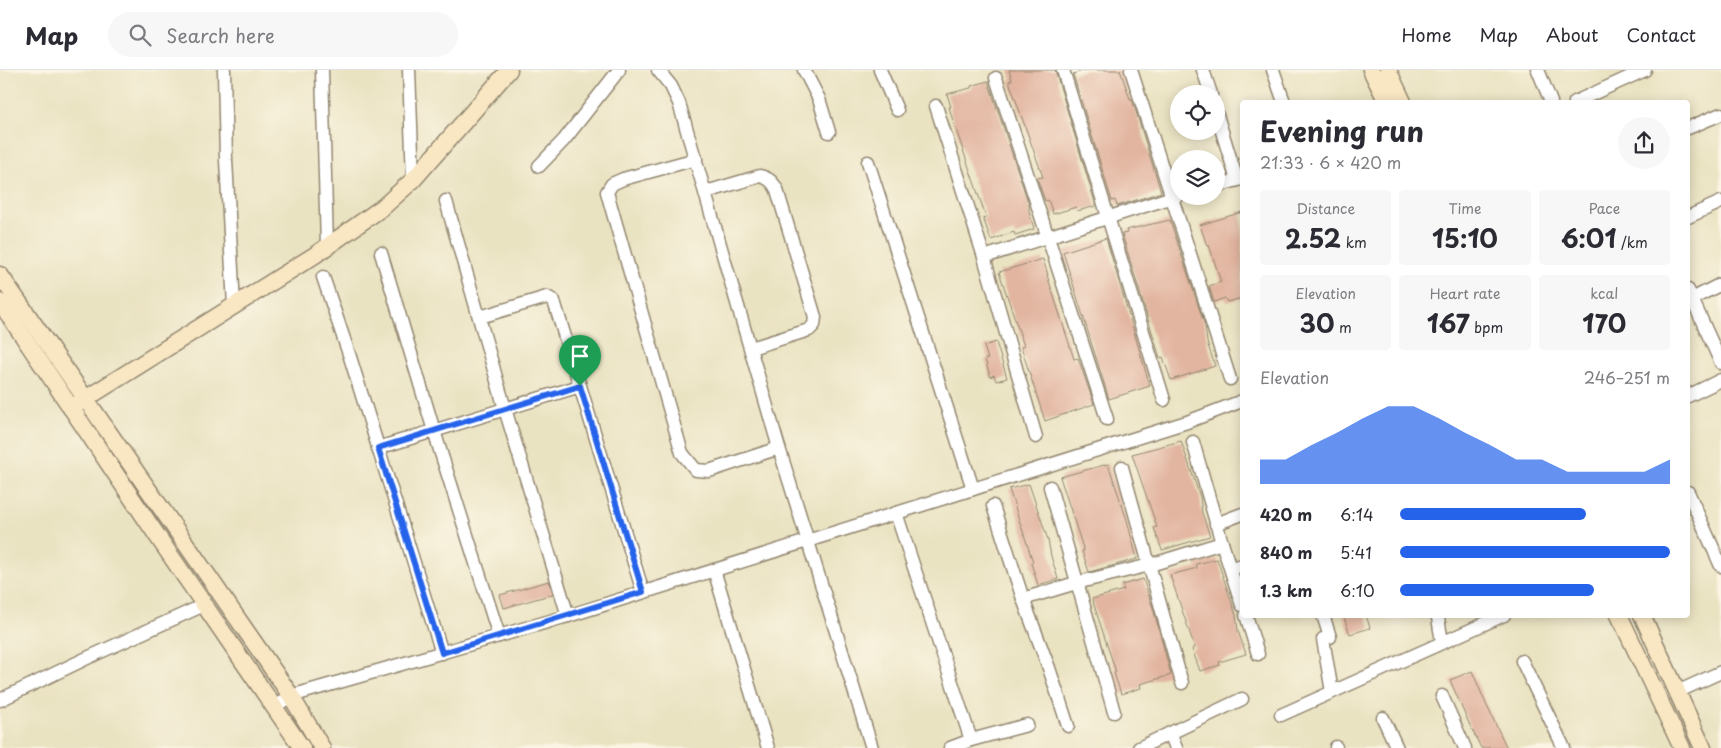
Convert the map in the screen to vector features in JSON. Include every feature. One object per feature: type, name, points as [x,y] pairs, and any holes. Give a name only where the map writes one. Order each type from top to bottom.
[{"type":"street","points":[[224,70],[226,160],[234,306]]},
{"type":"street","points":[[322,70],[327,246]]},
{"type":"street","points":[[409,70],[413,180]]},
{"type":"street","points":[[71,408],[87,400],[315,255],[382,207],[413,180],[509,70]]},
{"type":"street","points":[[539,166],[564,140],[619,70]]},
{"type":"street","points":[[658,70],[671,86],[680,103],[779,448],[872,748]]},
{"type":"street","points":[[804,70],[819,100],[829,132]]},
{"type":"street","points":[[880,70],[897,110]]},
{"type":"street","points":[[1064,70],[1164,400]]},
{"type":"street","points":[[1130,70],[1170,182]]},
{"type":"street","points":[[1203,70],[1207,85]]},
{"type":"street","points":[[1273,70],[1283,100]]},
{"type":"street","points":[[1371,70],[1386,100]]},
{"type":"street","points":[[1388,70],[1402,100]]},
{"type":"street","points":[[1538,70],[1550,100]]},
{"type":"street","points":[[1578,100],[1627,74],[1645,70]]},
{"type":"street","points":[[996,78],[1107,419]]},
{"type":"street","points":[[936,106],[984,257],[1036,437]]},
{"type":"street","points":[[1690,127],[1721,114]]},
{"type":"street","points":[[1225,138],[1240,180],[1225,184]]},
{"type":"street","points":[[696,159],[623,179],[612,184],[607,192],[612,212],[682,453],[696,470],[708,471],[779,448]]},
{"type":"street","points":[[868,162],[973,489]]},
{"type":"street","points":[[706,192],[760,176],[767,178],[773,183],[778,190],[815,316],[814,325],[809,330],[751,348]]},
{"type":"street","points":[[984,257],[1170,198]]},
{"type":"street","points":[[446,201],[505,409],[568,616]]},
{"type":"street","points":[[1690,216],[1721,202]]},
{"type":"street","points":[[1178,205],[1230,379]]},
{"type":"street","points":[[381,253],[434,431],[499,636]]},
{"type":"street","points":[[0,275],[290,696],[322,748]]},
{"type":"street","points":[[323,277],[350,357],[442,653]]},
{"type":"street","points":[[1721,284],[1690,294],[1721,363]]},
{"type":"street","points":[[480,317],[547,297],[554,301],[643,592]]},
{"type":"street","points":[[0,302],[302,748]]},
{"type":"street","points":[[1690,395],[1721,380]]},
{"type":"street","points":[[378,448],[580,386]]},
{"type":"street","points":[[274,706],[290,696],[568,616],[808,542],[1187,422],[1240,402]]},
{"type":"street","points":[[1192,442],[1222,543],[1236,567],[1240,592]]},
{"type":"street","points":[[1122,467],[1182,683]]},
{"type":"street","points":[[1050,487],[1114,712]]},
{"type":"street","points":[[1690,496],[1721,566]]},
{"type":"street","points":[[993,506],[1068,726]]},
{"type":"street","points":[[896,513],[971,740]]},
{"type":"street","points":[[1216,524],[1240,515]]},
{"type":"street","points":[[1023,598],[1150,565],[1222,543]]},
{"type":"street","points":[[714,570],[768,748]]},
{"type":"street","points":[[0,700],[204,605]]},
{"type":"street","points":[[1247,618],[1258,654]]},
{"type":"street","points":[[1324,618],[1332,692]]},
{"type":"street","points":[[1438,618],[1442,642]]},
{"type":"street","points":[[1281,715],[1497,618]]},
{"type":"street","points":[[1620,618],[1682,748]]},
{"type":"street","points":[[1643,618],[1703,748]]},
{"type":"street","points":[[1522,661],[1564,748]]},
{"type":"street","points":[[1677,692],[1721,672]]},
{"type":"street","points":[[1442,696],[1465,748]]},
{"type":"street","points":[[1139,748],[1242,699]]},
{"type":"street","points":[[1383,718],[1397,748]]},
{"type":"street","points":[[950,748],[971,740],[1027,725]]},
{"type":"street","points":[[1170,733],[1176,748]]},
{"type":"building","points":[[1009,70],[1055,70],[1096,206],[1077,211],[1076,207],[1053,214],[1049,202],[1045,201],[1037,178],[1043,177],[1009,81],[1012,80]]},
{"type":"building","points":[[1086,70],[1120,70],[1130,99],[1132,99],[1161,192],[1117,206],[1115,200],[1112,201],[1073,74]]},
{"type":"building","points":[[988,81],[1029,205],[1034,229],[1015,235],[1014,232],[991,240],[983,218],[986,217],[953,121],[947,94],[971,88],[971,86]]},
{"type":"building","points":[[1240,213],[1240,299],[1227,302],[1225,298],[1214,302],[1209,286],[1221,282],[1209,245],[1207,246],[1200,225]]},
{"type":"building","points":[[1170,220],[1205,326],[1207,342],[1215,366],[1171,380],[1163,357],[1160,358],[1122,234],[1127,233],[1126,230]]},
{"type":"building","points":[[1106,238],[1150,386],[1109,399],[1063,252]]},
{"type":"building","points":[[1043,259],[1074,359],[1078,358],[1094,404],[1045,421],[1021,347],[1024,346],[999,272]]},
{"type":"building","points":[[996,342],[1007,378],[996,381],[994,375],[990,377],[984,346]]},
{"type":"building","points":[[1181,441],[1200,497],[1202,513],[1210,536],[1162,550],[1154,528],[1157,527],[1132,454]]},
{"type":"building","points":[[1108,464],[1127,520],[1137,559],[1089,572],[1060,477]]},
{"type":"building","points":[[1029,484],[1048,540],[1058,579],[1038,585],[1031,563],[1033,562],[1009,489]]},
{"type":"building","points":[[1217,559],[1236,615],[1238,631],[1246,654],[1219,662],[1220,665],[1200,671],[1192,649],[1195,648],[1170,575],[1197,568],[1196,564]]},
{"type":"building","points":[[1143,579],[1171,675],[1140,684],[1141,688],[1121,694],[1114,673],[1116,672],[1092,599],[1124,590],[1122,585]]},
{"type":"building","points":[[549,581],[553,594],[504,608],[500,595]]},
{"type":"building","points":[[1344,618],[1367,618],[1370,628],[1350,634]]},
{"type":"building","points":[[1472,671],[1507,748],[1481,748],[1465,715],[1450,680]]},
{"type":"route","points":[[580,386],[643,592],[442,653],[378,448],[580,386]]}]
